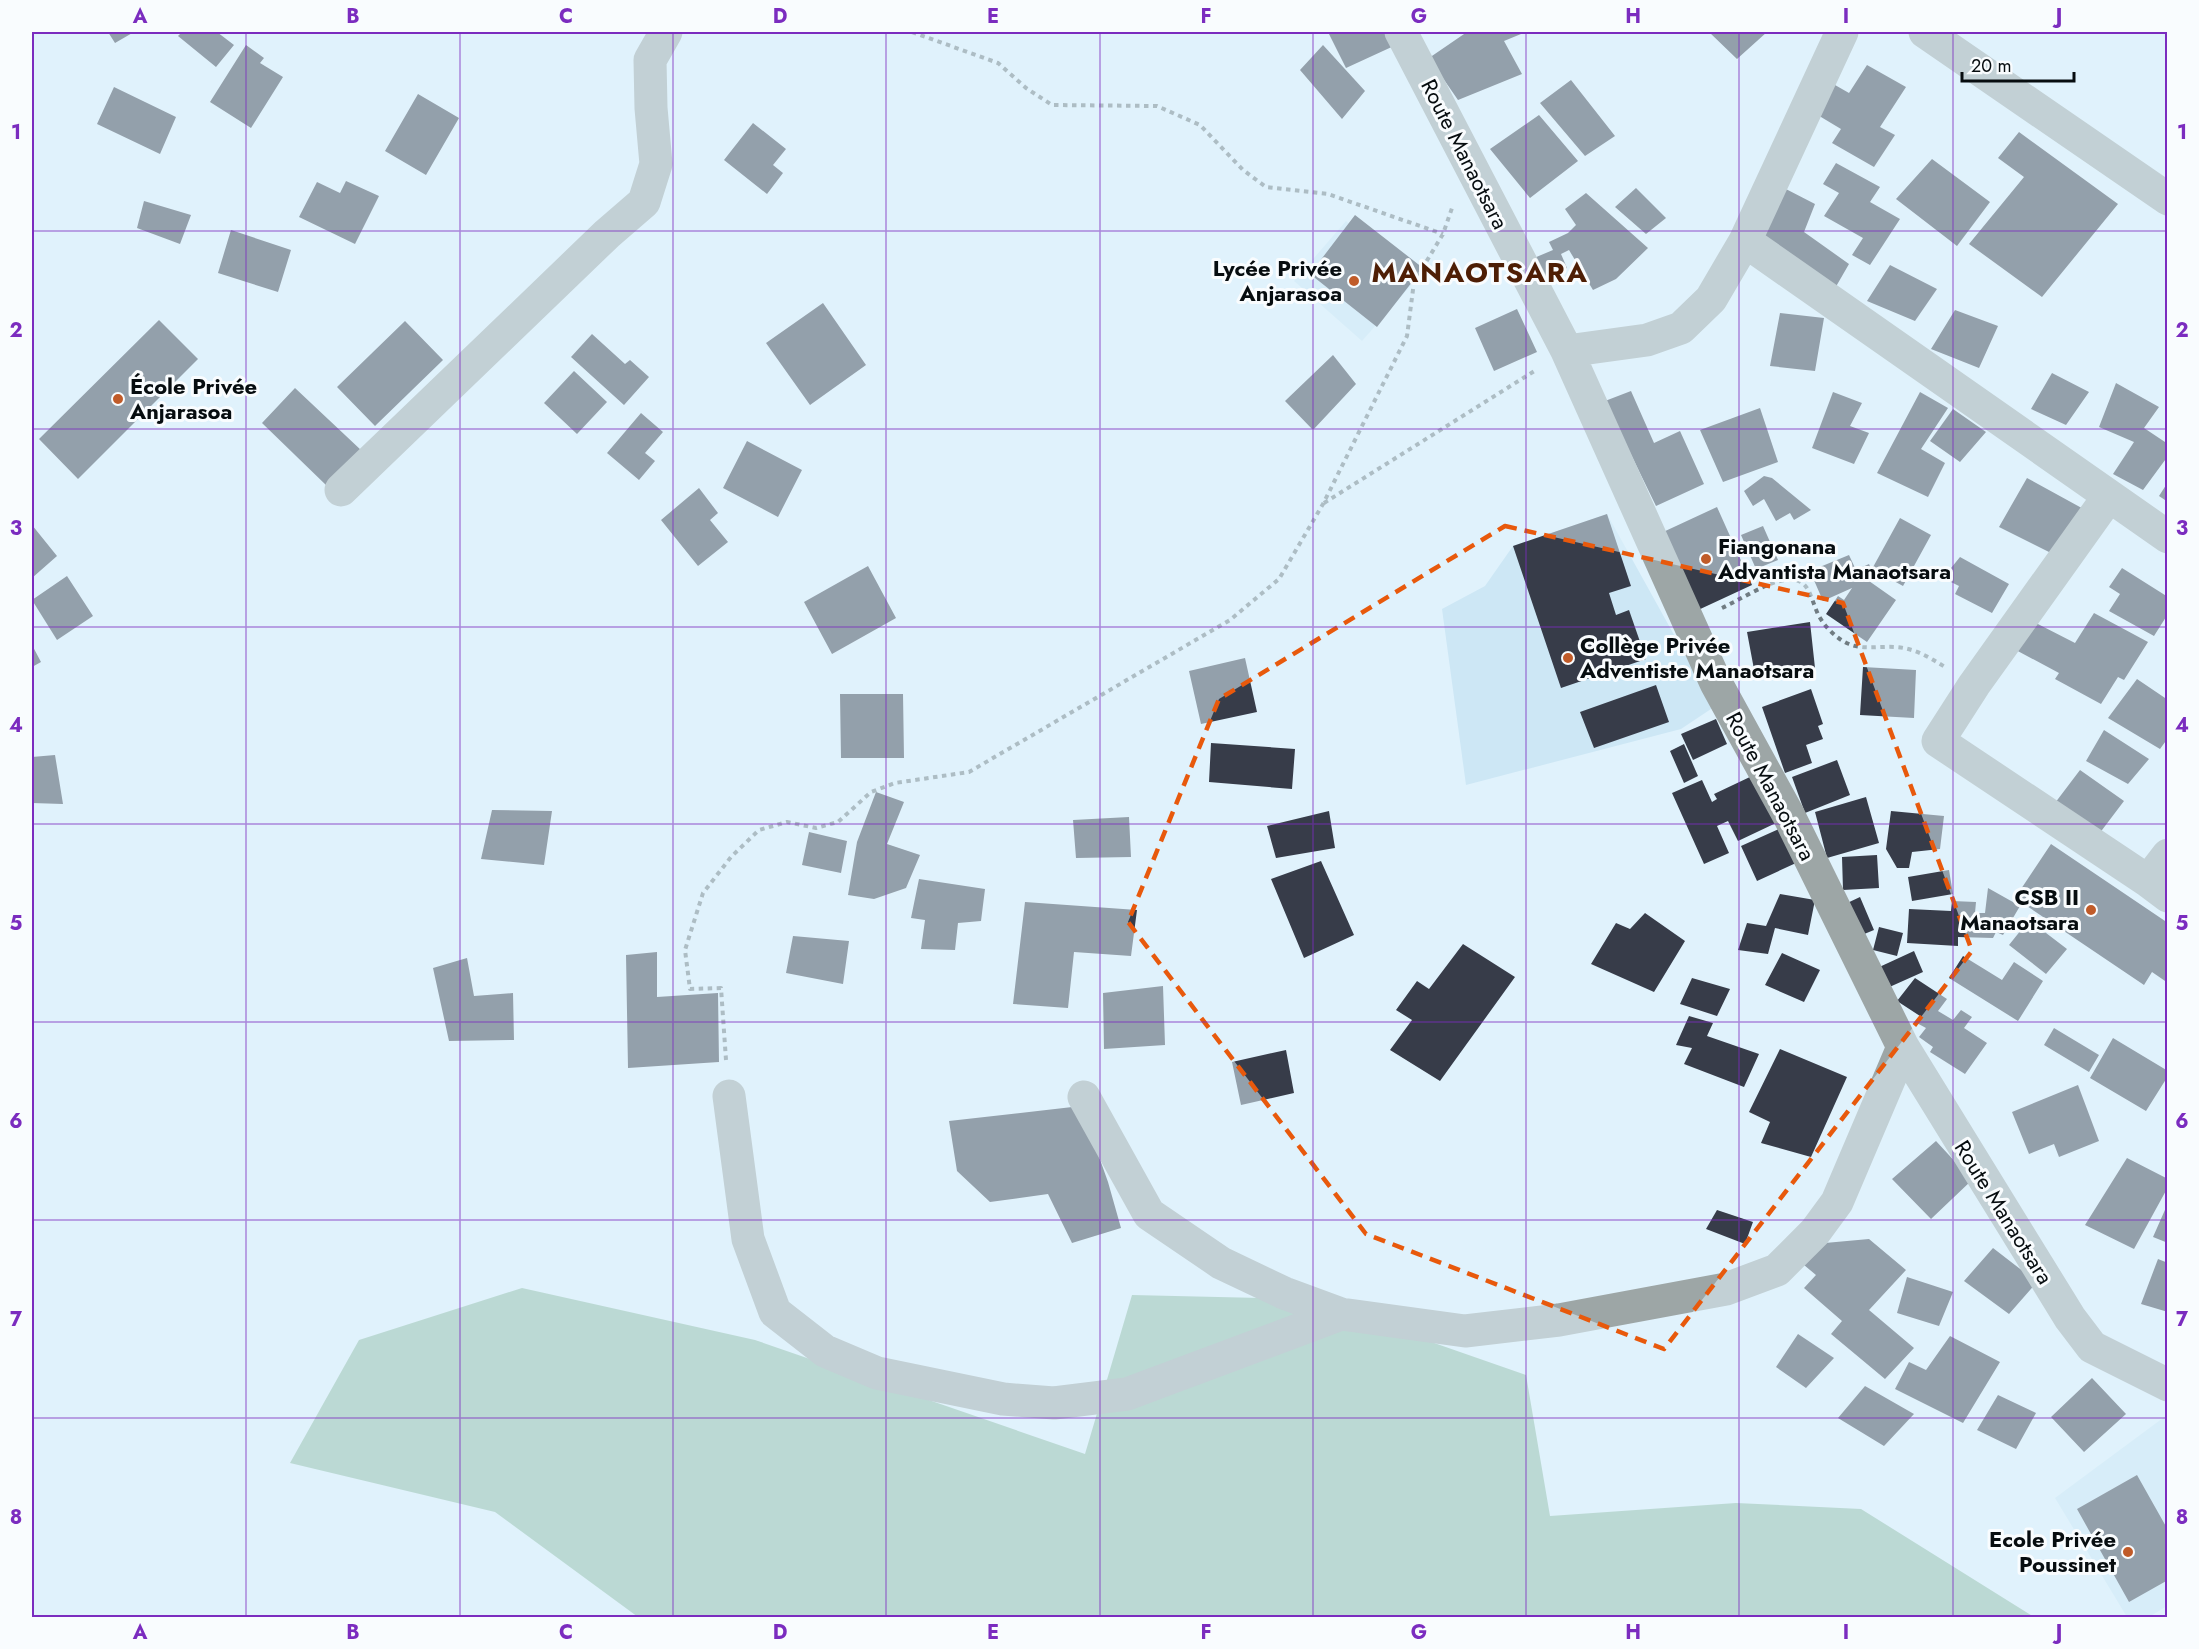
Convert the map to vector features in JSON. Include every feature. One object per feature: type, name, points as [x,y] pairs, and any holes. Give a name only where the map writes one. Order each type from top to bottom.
[{"type":"street","points":[[341,490],[607,234],[644,202],[656,164],[650,60],[666,32]]},
{"type":"street","name":"Route Manaotsara","points":[[1401,32],[1567,351],[1716,683],[1789,816],[1903,1047],[2070,1318],[2086,1340],[2092,1347],[2168,1385]]},
{"type":"street","points":[[1567,351],[1647,340],[1681,328],[1711,299],[1745,241],[1842,32]]},
{"type":"street","points":[[1925,32],[2168,199]]},
{"type":"street","points":[[1745,241],[2168,537]]},
{"type":"street","points":[[2109,496],[1974,685],[1938,741],[2158,889],[2168,855]]},
{"type":"street","points":[[1084,1097],[1149,1214],[1221,1263],[1284,1293],[1341,1314],[1465,1330],[1559,1320],[1726,1289],[1777,1270],[1815,1232],[1837,1202],[1903,1047]]},
{"type":"street","points":[[729,1096],[748,1239],[775,1312],[825,1351],[877,1373],[1003,1399],[1024,1401],[1054,1403],[1127,1394],[1341,1314]]},
{"type":"path","points":[[912,32],[998,63],[1026,88],[1052,105],[1157,106],[1200,125],[1243,170],[1266,188],[1328,194],[1443,234]]},
{"type":"path","points":[[729,1096],[721,988],[690,988],[685,950],[703,893],[731,858],[759,830],[787,822],[816,828],[838,822],[871,792],[895,783],[969,772],[1230,620],[1279,579],[1323,504],[1407,336],[1414,282],[1443,234],[1469,162]]},
{"type":"path","points":[[1323,504],[1567,351]]},
{"type":"path","points":[[1689,623],[1781,580],[1797,580],[1809,588],[1817,612],[1827,628],[1847,644],[1897,647],[1923,653],[1974,685]]},
{"type":"highlighted area","points":[[1505,526],[1843,603],[1972,951],[1664,1349],[1366,1234],[1128,922],[1219,699]]},
{"type":"shaded area","name":"Lycée Privée Anjarasoa","points":[[1346,221],[1414,282],[1362,341],[1294,281]]},
{"type":"shaded area","name":"Collège Privée Adventiste Manaotsara","points":[[1607,514],[1714,707],[1681,729],[1466,785],[1442,609],[1485,586],[1513,546]]},
{"type":"shaded area","name":"Ecole Privée Poussinet","points":[[2167,1415],[2167,1606],[2149,1617],[2127,1617],[2055,1498]]},
{"type":"green space","points":[[522,1288],[755,1340],[1085,1454],[1132,1295],[1308,1299],[1526,1375],[1550,1516],[1736,1503],[1861,1509],[2034,1617],[638,1617],[495,1512],[290,1463],[359,1340]]},
{"type":"building","points":[[108,32],[134,32],[115,43]]},
{"type":"building","points":[[182,32],[217,32],[234,45],[216,67],[178,36]]},
{"type":"building","points":[[1328,32],[1389,32],[1396,45],[1346,68]]},
{"type":"building","points":[[1467,32],[1519,32],[1521,34],[1504,41],[1522,74],[1458,100],[1429,58]]},
{"type":"building","points":[[1709,32],[1767,32],[1737,59]]},
{"type":"building","points":[[246,45],[264,58],[260,63],[283,77],[251,128],[210,102]]},
{"type":"building","points":[[1323,45],[1365,91],[1342,119],[1300,70]]},
{"type":"building","points":[[1867,65],[1906,87],[1880,127],[1895,135],[1874,167],[1832,143],[1841,129],[1816,114],[1835,85],[1849,93]]},
{"type":"building","points":[[1571,80],[1615,136],[1585,156],[1540,103]]},
{"type":"building","points":[[114,87],[176,117],[160,154],[97,124]]},
{"type":"building","points":[[418,94],[459,118],[426,175],[385,151]]},
{"type":"building","points":[[1539,115],[1578,161],[1530,198],[1490,149]]},
{"type":"building","points":[[753,123],[786,149],[773,165],[783,173],[767,194],[724,160]]},
{"type":"building","points":[[2019,132],[2118,204],[2042,297],[1969,244],[2024,177],[1998,158]]},
{"type":"building","points":[[1932,159],[1990,202],[1957,246],[1896,199]]},
{"type":"building","points":[[1836,163],[1880,187],[1870,202],[1900,219],[1870,265],[1852,255],[1863,238],[1824,216],[1839,193],[1823,184]]},
{"type":"building","points":[[346,181],[379,196],[355,244],[299,217],[317,182],[340,193]]},
{"type":"building","points":[[1782,187],[1815,204],[1804,232],[1849,264],[1834,290],[1761,243]]},
{"type":"building","points":[[1636,188],[1666,218],[1646,234],[1615,207]]},
{"type":"building","points":[[1586,193],[1648,248],[1616,279],[1593,290],[1569,250],[1561,254],[1567,268],[1546,279],[1534,258],[1553,250],[1549,242],[1568,233],[1576,225],[1565,209]]},
{"type":"building","points":[[144,201],[191,215],[180,244],[137,228]]},
{"type":"building","name":"Lycée Privée Anjarasoa","points":[[1355,215],[1423,268],[1377,327],[1310,274]]},
{"type":"building","points":[[231,230],[291,250],[278,292],[218,273]]},
{"type":"building","points":[[1890,265],[1937,289],[1915,321],[1867,301]]},
{"type":"building","points":[[823,303],[866,365],[810,405],[766,343]]},
{"type":"building","points":[[1517,309],[1537,352],[1494,371],[1475,328]]},
{"type":"building","points":[[1955,310],[1998,326],[1979,368],[1931,349]]},
{"type":"building","points":[[1780,313],[1824,318],[1815,371],[1770,366]]},
{"type":"building","name":"École Privée Anjarasoa","points":[[159,320],[198,359],[78,479],[39,439]]},
{"type":"building","points":[[405,321],[443,360],[375,426],[337,387]]},
{"type":"building","points":[[592,334],[625,364],[630,360],[649,377],[624,405],[571,357]]},
{"type":"building","points":[[1333,355],[1356,384],[1313,430],[1285,401]]},
{"type":"building","points":[[574,371],[607,402],[577,434],[544,403]]},
{"type":"building","points":[[2052,373],[2089,392],[2066,425],[2031,409]]},
{"type":"building","points":[[2116,383],[2159,407],[2144,428],[2168,444],[2168,456],[2143,490],[2113,474],[2134,442],[2099,427]]},
{"type":"building","points":[[295,388],[362,451],[328,487],[262,423]]},
{"type":"building","points":[[1631,391],[1654,443],[1680,431],[1704,484],[1656,506],[1605,401]]},
{"type":"building","points":[[1833,392],[1862,403],[1850,426],[1869,433],[1854,464],[1812,448]]},
{"type":"building","points":[[1920,392],[1948,408],[1921,449],[1945,463],[1928,497],[1877,473]]},
{"type":"building","points":[[1760,408],[1778,462],[1723,482],[1700,430]]},
{"type":"building","points":[[1953,409],[1986,432],[1960,462],[1930,441]]},
{"type":"building","points":[[641,413],[663,432],[645,453],[655,461],[639,480],[607,453]]},
{"type":"building","points":[[747,441],[802,470],[778,517],[723,488]]},
{"type":"building","points":[[1764,476],[1772,478],[1811,510],[1794,520],[1790,513],[1776,521],[1764,499],[1753,506],[1744,491]]},
{"type":"building","points":[[2027,478],[2089,512],[2063,559],[1999,527]]},
{"type":"building","points":[[2168,482],[2168,502],[2159,496]]},
{"type":"building","points":[[699,488],[718,513],[710,520],[728,542],[698,566],[661,520]]},
{"type":"building","name":"Fiangonana Advantista Manaotsara","points":[[1717,507],[1752,585],[1696,611],[1661,533]]},
{"type":"building","name":"Collège Privée Adventiste Manaotsara","points":[[1607,514],[1631,586],[1609,593],[1616,615],[1629,610],[1646,659],[1561,688],[1513,546]]},
{"type":"building","points":[[1900,518],[1931,535],[1903,586],[1872,569]]},
{"type":"building","points":[[32,525],[57,556],[32,578]]},
{"type":"building","points":[[1763,526],[1778,560],[1756,569],[1741,535]]},
{"type":"building","points":[[1849,555],[1856,570],[1869,564],[1875,578],[1869,581],[1896,600],[1867,642],[1826,614],[1838,596],[1844,600],[1852,588],[1823,601],[1810,571]]},
{"type":"building","points":[[1960,557],[2009,584],[1992,613],[1955,594],[1959,586],[1943,578]]},
{"type":"building","points":[[868,566],[896,618],[832,654],[804,602]]},
{"type":"building","points":[[2122,568],[2168,597],[2168,618],[2166,617],[2154,636],[2109,611],[2120,594],[2109,587]]},
{"type":"building","points":[[67,576],[93,616],[57,640],[32,600]]},
{"type":"building","points":[[2094,613],[2148,642],[2124,680],[2118,677],[2101,704],[2055,679],[2059,673],[2014,649],[2032,621],[2075,643]]},
{"type":"building","points":[[1810,622],[1815,668],[1756,680],[1747,632]]},
{"type":"building","points":[[32,645],[41,662],[32,667]]},
{"type":"building","points":[[1245,658],[1257,712],[1201,724],[1189,671]]},
{"type":"building","points":[[1863,667],[1916,670],[1914,718],[1860,715]]},
{"type":"building","points":[[2137,679],[2168,700],[2168,738],[2160,749],[2108,718]]},
{"type":"building","points":[[1656,685],[1669,722],[1594,748],[1580,712]]},
{"type":"building","points":[[1811,689],[1823,724],[1818,726],[1823,739],[1806,745],[1812,763],[1785,773],[1762,707]]},
{"type":"building","points":[[840,694],[903,694],[904,758],[841,758]]},
{"type":"building","points":[[1716,719],[1727,744],[1693,760],[1681,734]]},
{"type":"building","points":[[2104,730],[2149,759],[2128,784],[2086,761]]},
{"type":"building","points":[[1211,743],[1295,749],[1292,789],[1209,782]]},
{"type":"building","points":[[1684,744],[1698,776],[1684,783],[1670,751]]},
{"type":"building","points":[[55,755],[63,804],[32,803],[32,757]]},
{"type":"building","points":[[1837,760],[1850,795],[1805,813],[1792,777]]},
{"type":"building","points":[[2080,770],[2124,801],[2099,834],[2055,803]]},
{"type":"building","points":[[1752,776],[1776,823],[1738,841],[1728,821],[1717,826],[1729,853],[1704,864],[1672,793],[1702,780],[1712,802],[1717,799],[1714,794]]},
{"type":"building","points":[[876,792],[904,802],[887,844],[920,855],[906,888],[874,899],[848,895],[857,842]]},
{"type":"building","points":[[1866,797],[1879,843],[1827,858],[1815,812]]},
{"type":"building","points":[[492,810],[552,811],[544,865],[481,859]]},
{"type":"building","points":[[1329,811],[1335,848],[1276,858],[1267,826]]},
{"type":"building","points":[[1891,811],[1944,816],[1940,849],[1912,852],[1909,868],[1897,868],[1886,849]]},
{"type":"building","points":[[1129,817],[1131,857],[1076,858],[1073,820]]},
{"type":"building","points":[[1781,828],[1796,863],[1757,881],[1741,846]]},
{"type":"building","points":[[809,832],[847,841],[841,873],[802,865]]},
{"type":"building","name":"CSB II Manaotsara","points":[[2051,844],[2168,923],[2168,983],[2152,972],[2144,985],[2015,898]]},
{"type":"building","points":[[1877,855],[1879,888],[1843,890],[1842,857]]},
{"type":"building","points":[[1321,861],[1354,935],[1304,958],[1271,879]]},
{"type":"building","points":[[1949,870],[1953,894],[1912,901],[1908,877]]},
{"type":"building","points":[[919,879],[985,889],[981,921],[958,923],[955,950],[921,949],[925,920],[911,918]]},
{"type":"building","points":[[1988,888],[2020,906],[2003,935],[1996,932],[1993,938],[1958,937],[1958,946],[1907,943],[1909,909],[1951,911],[1952,901],[1976,902],[1975,913],[1985,913]]},
{"type":"building","points":[[1780,894],[1815,900],[1808,935],[1775,928],[1768,954],[1738,950],[1747,923],[1766,926]]},
{"type":"building","points":[[1860,897],[1874,930],[1857,937],[1843,905]]},
{"type":"building","points":[[1025,902],[1137,910],[1131,956],[1074,952],[1068,1008],[1013,1004]]},
{"type":"building","points":[[1645,913],[1685,941],[1654,992],[1591,964],[1616,923],[1630,929]]},
{"type":"building","points":[[2029,920],[2067,949],[2046,974],[2009,945]]},
{"type":"building","points":[[1879,927],[1903,933],[1897,956],[1873,950]]},
{"type":"building","points":[[793,936],[849,941],[843,984],[786,973]]},
{"type":"building","points":[[1463,944],[1515,977],[1440,1081],[1390,1050],[1412,1020],[1396,1010],[1417,981],[1429,989]]},
{"type":"building","points":[[1914,951],[1923,972],[1885,989],[1875,969]]},
{"type":"building","points":[[657,952],[657,997],[718,993],[719,1062],[628,1068],[626,955]]},
{"type":"building","points":[[1782,953],[1820,970],[1804,1002],[1765,985]]},
{"type":"building","points":[[1963,956],[2002,980],[2014,962],[2043,981],[2018,1021],[1949,978]]},
{"type":"building","points":[[467,958],[474,996],[513,993],[514,1040],[449,1041],[433,968]]},
{"type":"building","points":[[1692,978],[1730,989],[1717,1016],[1680,1004]]},
{"type":"building","points":[[1915,978],[1947,999],[1938,1011],[1953,1020],[1961,1010],[1972,1017],[1964,1028],[1987,1043],[1965,1074],[1930,1052],[1933,1047],[1919,1037],[1926,1028],[1915,1022],[1920,1016],[1897,1001]]},
{"type":"building","points":[[1163,986],[1165,1045],[1104,1049],[1103,993]]},
{"type":"building","points":[[1689,1016],[1713,1023],[1707,1036],[1759,1054],[1744,1087],[1684,1064],[1692,1048],[1676,1045]]},
{"type":"building","points":[[2054,1028],[2099,1055],[2089,1072],[2044,1045]]},
{"type":"building","points":[[2113,1038],[2168,1071],[2168,1076],[2146,1111],[2090,1078]]},
{"type":"building","points":[[1780,1049],[1847,1077],[1811,1157],[1761,1143],[1770,1122],[1749,1112]]},
{"type":"building","points":[[1286,1050],[1294,1093],[1241,1105],[1232,1062]]},
{"type":"building","points":[[2078,1085],[2099,1141],[2059,1157],[2054,1144],[2029,1154],[2012,1112]]},
{"type":"building","points":[[1081,1106],[1108,1182],[1121,1228],[1072,1243],[1048,1194],[990,1202],[957,1171],[949,1121]]},
{"type":"building","points":[[1936,1141],[1972,1180],[1931,1219],[1892,1179]]},
{"type":"building","points":[[2127,1158],[2168,1179],[2168,1187],[2134,1249],[2085,1225]]},
{"type":"building","points":[[2168,1203],[2168,1243],[2153,1237]]},
{"type":"building","points":[[1717,1210],[1753,1222],[1745,1244],[1706,1229]]},
{"type":"building","points":[[1869,1239],[1906,1270],[1869,1310],[1914,1348],[1885,1379],[1831,1334],[1842,1321],[1804,1288],[1816,1275],[1804,1265],[1825,1243]]},
{"type":"building","points":[[1993,1248],[2037,1282],[2009,1314],[1964,1281]]},
{"type":"building","points":[[2158,1259],[2168,1263],[2168,1312],[2141,1304]]},
{"type":"building","points":[[1907,1277],[1953,1292],[1939,1326],[1897,1313]]},
{"type":"building","points":[[1798,1334],[1834,1358],[1806,1388],[1776,1367]]},
{"type":"building","points":[[1950,1336],[2000,1362],[1963,1423],[1895,1389],[1909,1362],[1926,1370]]},
{"type":"building","points":[[2092,1378],[2126,1414],[2084,1452],[2051,1417]]},
{"type":"building","points":[[1865,1386],[1914,1414],[1884,1446],[1838,1418]]},
{"type":"building","points":[[1998,1395],[2036,1413],[2016,1449],[1977,1430]]},
{"type":"building","points":[[2137,1475],[2168,1530],[2168,1580],[2129,1602],[2077,1509]]},
{"type":"place","name":"Lycée Privée Anjarasoa","points":[[1354,281]]},
{"type":"place","name":"École Privée Anjarasoa","points":[[118,399]]},
{"type":"place","name":"Fiangonana Advantista Manaotsara","points":[[1706,559]]},
{"type":"place","name":"Collège Privée Adventiste Manaotsara","points":[[1568,658]]},
{"type":"place","name":"CSB II Manaotsara","points":[[2091,910]]},
{"type":"place","name":"Ecole Privée Poussinet","points":[[2128,1552]]},
{"type":"district","name":"MANAOTSARA","points":[[1480,272]]}]
